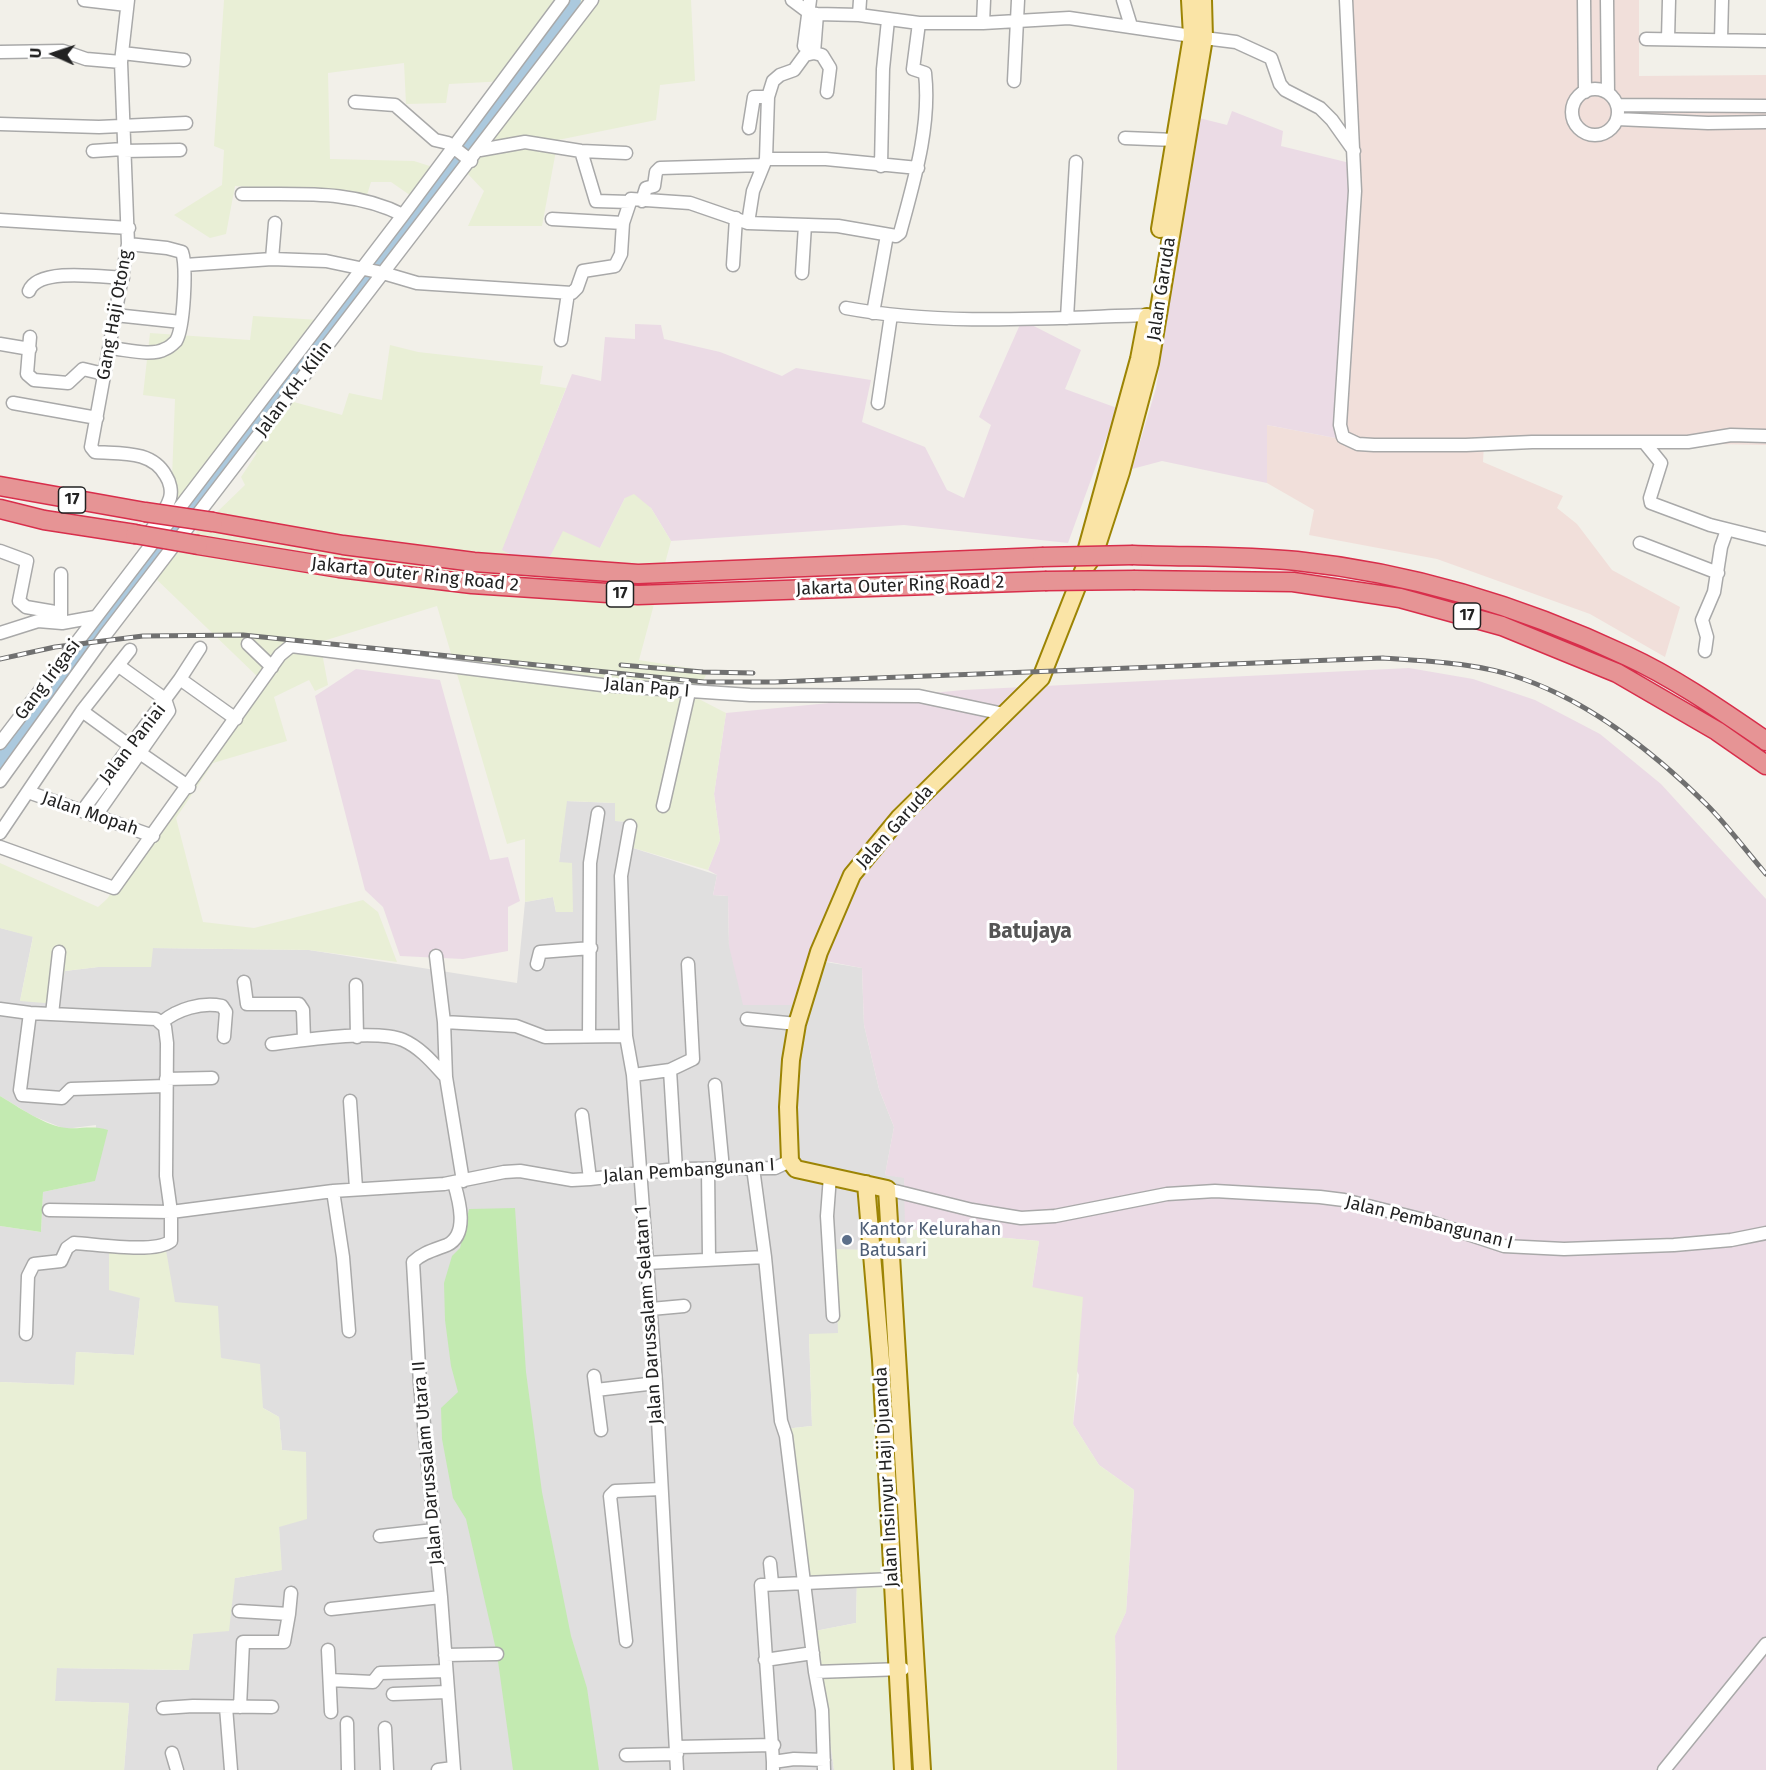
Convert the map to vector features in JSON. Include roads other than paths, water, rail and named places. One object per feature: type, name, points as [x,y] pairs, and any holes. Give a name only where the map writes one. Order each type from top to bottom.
[{"type":"highway","name":"Jakarta Outer Ring Road 2","points":[[0,486],[343,545],[474,562],[638,574],[1133,555],[1297,561],[1406,578],[1509,607],[1628,656],[1728,714],[1766,741]]},
{"type":"highway","name":"Jakarta Outer Ring Road 2","points":[[0,509],[44,520],[339,568],[461,582],[638,595],[1045,581],[1293,582],[1400,598],[1502,626],[1617,673],[1717,731],[1766,765]]},
{"type":"main road","name":"Jalan Garuda","points":[[1177,168],[1175,140],[1198,37],[1190,0]]},
{"type":"main road","name":"Jalan Garuda","points":[[790,1161],[788,1107],[797,1024],[819,952],[852,875],[899,818],[1041,678],[1084,568],[1084,552],[1115,470],[1144,361],[1203,0]]},
{"type":"main road","name":"Jalan Garuda","points":[[1144,361],[1147,315],[1170,207]]},
{"type":"main road","name":"Jalan Pembangunan I","points":[[790,1161],[796,1169],[887,1190]]},
{"type":"main road","name":"Jalan Insinyur Haji Djuanda","points":[[866,1184],[880,1360],[903,1770]]},
{"type":"main road","name":"Jalan Insinyur Haji Djuanda","points":[[887,1190],[922,1770]]},
{"type":"street","points":[[84,0],[128,2]]},
{"type":"street","name":"Jalan KH. Kilin","points":[[95,617],[136,561],[371,271],[462,154],[563,0]]},
{"type":"street","name":"Jalan KH. Kilin","points":[[0,781],[371,271],[403,215],[462,154],[480,150],[592,0]]},
{"type":"street","points":[[792,0],[812,9],[919,23],[1017,22],[1069,18],[1236,42],[1271,58],[1280,84],[1286,90],[1320,108],[1332,120],[1353,151]]},
{"type":"street","points":[[859,15],[860,0]]},
{"type":"street","points":[[983,23],[984,0]]},
{"type":"street","points":[[1014,81],[1018,0]]},
{"type":"street","points":[[1123,0],[1131,26]]},
{"type":"street","points":[[1346,0],[1355,191],[1340,424],[1343,437],[1358,444],[1374,445],[1688,442],[1731,435],[1766,435]]},
{"type":"street","points":[[1584,0],[1585,92]]},
{"type":"street","points":[[1607,0],[1608,93],[1617,105],[1617,119],[1612,128],[1603,134],[1593,136],[1584,133],[1573,117],[1574,104],[1585,92],[1593,89],[1608,93]]},
{"type":"street","points":[[1668,39],[1669,0]]},
{"type":"street","points":[[1721,40],[1722,0]]},
{"type":"street","name":"Gang Haji Otong","points":[[128,2],[122,57],[122,127],[129,228],[128,244],[92,451],[141,456],[153,460],[169,481],[170,500],[137,552],[136,561]]},
{"type":"street","points":[[733,266],[742,220],[764,162],[768,97],[773,81],[780,75],[794,70],[809,49],[812,9]]},
{"type":"street","points":[[881,166],[883,69],[888,20]]},
{"type":"street","points":[[581,151],[597,201],[690,203],[742,220],[838,226],[896,236],[900,233],[918,168],[927,93],[925,73],[913,69],[919,23]]},
{"type":"street","points":[[1646,39],[1766,41]]},
{"type":"street","points":[[809,49],[822,55],[830,68],[827,92]]},
{"type":"street","points":[[0,52],[63,51],[86,59],[122,57],[184,60]]},
{"type":"street","points":[[749,128],[751,102],[754,98],[768,97]]},
{"type":"street","points":[[355,102],[395,105],[435,141],[462,154]]},
{"type":"street","points":[[1617,105],[1766,106]]},
{"type":"street","points":[[1617,119],[1708,123],[1766,122]]},
{"type":"street","points":[[0,124],[122,127],[186,123]]},
{"type":"street","points":[[1125,138],[1175,140]]},
{"type":"street","points":[[480,150],[525,142],[581,151],[626,153]]},
{"type":"street","points":[[93,151],[180,150]]},
{"type":"street","points":[[185,265],[272,259],[326,261],[417,283],[568,293],[577,288],[583,271],[615,266],[621,254],[623,223],[646,188],[654,186],[656,172],[660,168],[826,159],[918,168]]},
{"type":"street","points":[[1067,318],[1076,162]]},
{"type":"street","points":[[242,194],[355,197],[380,203],[403,215]]},
{"type":"street","points":[[552,219],[623,223]]},
{"type":"street","points":[[0,220],[129,228]]},
{"type":"street","points":[[272,259],[275,223]]},
{"type":"street","points":[[802,273],[805,225]]},
{"type":"street","points":[[873,313],[887,235]]},
{"type":"street","points":[[109,348],[156,352],[164,350],[176,341],[181,322],[185,265],[182,252],[128,244]]},
{"type":"street","points":[[29,291],[34,284],[56,275],[123,278]]},
{"type":"street","points":[[561,340],[568,293]]},
{"type":"street","points":[[846,308],[891,315],[1067,318],[1147,315]]},
{"type":"street","points":[[115,315],[181,322]]},
{"type":"street","points":[[878,403],[891,315]]},
{"type":"street","points":[[0,344],[30,343],[27,374],[34,380],[66,383],[83,369],[104,374]]},
{"type":"street","points":[[13,403],[97,418]]},
{"type":"street","points":[[1644,442],[1661,463],[1650,498],[1651,503],[1664,510],[1727,530],[1766,539]]},
{"type":"street","points":[[1705,651],[1707,638],[1702,620],[1714,592],[1721,547],[1727,530]]},
{"type":"street","points":[[1640,543],[1718,573]]},
{"type":"street","points":[[0,551],[27,561],[19,602],[26,607],[61,618]]},
{"type":"street","points":[[61,574],[61,618]]},
{"type":"street","points":[[0,633],[38,621],[95,617]]},
{"type":"street","name":"Gang Irigasi","points":[[0,743],[95,617]]},
{"type":"street","points":[[0,847],[114,888],[189,787],[272,667],[248,644]]},
{"type":"street","name":"Jalan Pap I","points":[[272,667],[280,655],[291,646],[602,685],[689,692],[919,696],[1004,714]]},
{"type":"street","name":"Jalan Paniai","points":[[97,814],[165,699],[200,648]]},
{"type":"street","points":[[0,833],[82,711],[130,650]]},
{"type":"street","points":[[119,666],[165,699]]},
{"type":"street","points":[[180,679],[236,719]]},
{"type":"street","points":[[663,806],[689,692]]},
{"type":"street","points":[[82,711],[189,787]]},
{"type":"street","name":"Jalan Paniai","points":[[83,810],[135,750]]},
{"type":"street","name":"Jalan Mopah","points":[[28,792],[97,814],[153,836]]},
{"type":"street","points":[[589,1036],[590,863],[598,813]]},
{"type":"street","name":"Jalan Darussalam Selatan 1","points":[[630,826],[621,876],[626,1036],[633,1075],[638,1172],[651,1309],[677,1770]]},
{"type":"street","points":[[537,964],[540,952],[591,948]]},
{"type":"street","points":[[52,1014],[59,952]]},
{"type":"street","points":[[436,956],[444,1022],[446,1077],[459,1182]]},
{"type":"street","points":[[633,1075],[669,1070],[693,1059],[688,964]]},
{"type":"street","points":[[244,982],[247,1004],[299,1004],[303,1010],[304,1040]]},
{"type":"street","points":[[356,985],[357,1037]]},
{"type":"street","points":[[0,1009],[30,1013],[132,1016],[162,1022],[172,1014],[190,1007],[218,1005],[224,1007],[226,1012],[224,1037]]},
{"type":"street","points":[[30,1013],[20,1090],[22,1095],[62,1098],[71,1089],[212,1078]]},
{"type":"street","points":[[747,1019],[797,1024]]},
{"type":"street","points":[[26,1334],[28,1276],[32,1266],[38,1263],[61,1261],[67,1248],[74,1243],[152,1247],[166,1245],[172,1235],[166,1176],[167,1043],[162,1022]]},
{"type":"street","points":[[444,1022],[516,1026],[544,1037],[626,1036]]},
{"type":"street","points":[[272,1044],[357,1037],[402,1039],[426,1055],[446,1077]]},
{"type":"street","points":[[669,1070],[676,1169]]},
{"type":"street","points":[[716,1085],[723,1168]]},
{"type":"street","points":[[350,1101],[356,1188]]},
{"type":"street","points":[[582,1115],[590,1179]]},
{"type":"street","name":"Jalan Pembangunan I","points":[[49,1210],[171,1212],[356,1188],[459,1182],[520,1172],[572,1180],[676,1169],[775,1168],[790,1161]]},
{"type":"street","points":[[753,1168],[765,1257],[781,1421],[786,1436],[803,1581],[822,1710],[824,1765],[794,1759],[773,1766],[774,1745],[765,1660],[761,1585],[803,1581],[893,1579]]},
{"type":"street","points":[[708,1169],[710,1259]]},
{"type":"street","points":[[830,1176],[826,1216],[833,1316]]},
{"type":"street","name":"Jalan Darussalam Utara II","points":[[454,1769],[441,1597],[420,1384],[412,1262],[419,1256],[451,1243],[459,1232],[459,1182]]},
{"type":"street","name":"Jalan Pembangunan I","points":[[887,1190],[972,1210],[1021,1218],[1055,1216],[1167,1194],[1215,1191],[1320,1197],[1365,1205],[1428,1221],[1504,1246],[1564,1249],[1674,1245],[1731,1240],[1766,1233]]},
{"type":"street","points":[[333,1191],[343,1257],[349,1331]]},
{"type":"street","points":[[646,1263],[765,1257]]},
{"type":"street","points":[[651,1309],[684,1306]]},
{"type":"street","points":[[594,1376],[602,1430]]},
{"type":"street","points":[[596,1390],[656,1383]]},
{"type":"street","points":[[627,1641],[610,1496],[615,1491],[661,1489]]},
{"type":"street","points":[[380,1536],[434,1530]]},
{"type":"street","points":[[770,1563],[772,1583]]},
{"type":"street","points":[[240,1707],[243,1642],[284,1642],[291,1593]]},
{"type":"street","points":[[330,1609],[441,1597]]},
{"type":"street","points":[[238,1611],[289,1614]]},
{"type":"street","points":[[1664,1770],[1766,1644]]},
{"type":"street","points":[[328,1650],[330,1712]]},
{"type":"street","points":[[765,1660],[813,1653]]},
{"type":"street","points":[[445,1655],[497,1654]]},
{"type":"street","points":[[815,1672],[916,1669]]},
{"type":"street","points":[[330,1680],[374,1682],[380,1673],[446,1671]]},
{"type":"street","points":[[393,1694],[447,1692]]},
{"type":"street","points":[[226,1707],[231,1770]]},
{"type":"street","points":[[163,1708],[272,1707]]},
{"type":"street","points":[[347,1723],[348,1770]]},
{"type":"street","points":[[385,1728],[387,1770]]},
{"type":"street","points":[[626,1755],[774,1745]]},
{"type":"street","points":[[172,1753],[177,1770]]},
{"type":"street","points":[[438,1770],[454,1769]]},
{"type":"waterway","points":[[0,760],[76,656],[358,289],[573,0]]},
{"type":"railway","points":[[0,659],[55,647],[143,636],[243,635],[704,682],[775,682],[1383,658],[1454,664],[1489,669],[1523,679],[1548,689],[1598,716],[1644,749],[1687,786],[1730,830],[1766,874]]},
{"type":"railway","points":[[621,665],[703,672],[753,673]]},
{"type":"place","name":"Kantor Kelurahan Batusari","points":[[847,1240]]},
{"type":"district","name":"Batujaya","points":[[1030,932]]}]
